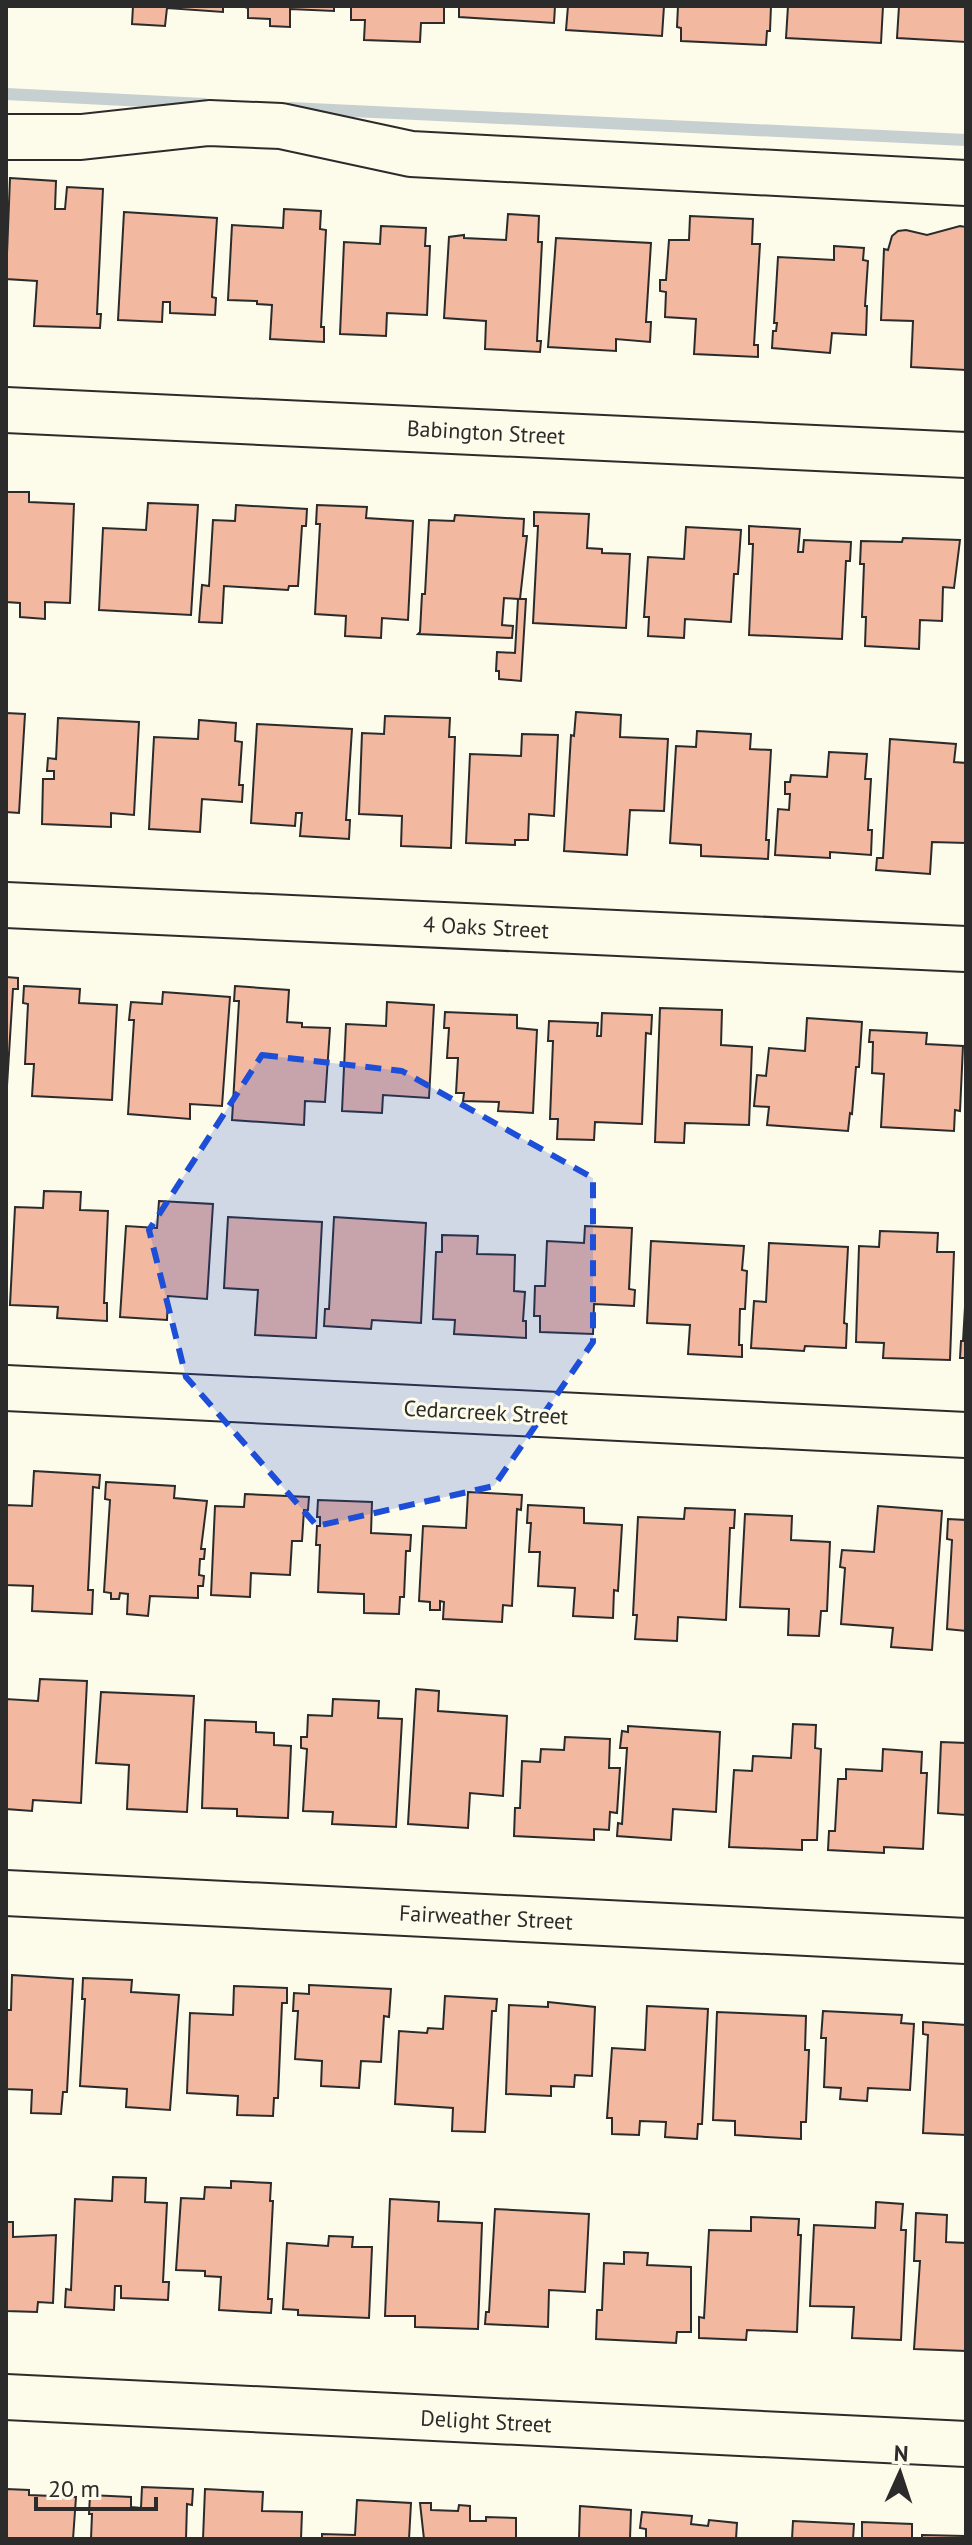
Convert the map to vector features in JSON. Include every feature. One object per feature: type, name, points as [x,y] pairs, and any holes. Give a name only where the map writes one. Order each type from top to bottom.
[{"type":"street","points":[[6,137],[81,137],[209,123],[281,126],[411,154],[966,183]]},
{"type":"street","name":"Babington Street","points":[[6,410],[966,455]]},
{"type":"street","name":"4 Oaks Street","points":[[6,905],[966,949]]},
{"type":"street","name":"Cedarcreek Street","points":[[6,1388],[966,1435]]},
{"type":"street","name":"Fairweather Street","points":[[6,1893],[966,1941]]},
{"type":"street","name":"Delight Street","points":[[6,2397],[966,2444]]},
{"type":"highlighted area","points":[[262,1055],[402,1071],[593,1178],[593,1342],[494,1486],[317,1526],[186,1377],[149,1230]]},
{"type":"building","points":[[133,6],[223,6],[223,12],[167,8],[165,26],[132,24]]},
{"type":"building","points":[[242,6],[334,6],[334,11],[290,9],[290,27],[270,26],[270,19],[248,18],[248,8]]},
{"type":"building","points":[[351,6],[444,6],[444,23],[421,23],[420,42],[364,40],[365,20],[351,20]]},
{"type":"building","points":[[459,6],[555,6],[554,23],[459,17]]},
{"type":"building","points":[[568,6],[664,6],[662,36],[566,30]]},
{"type":"building","points":[[678,6],[771,6],[766,45],[681,41],[681,28],[677,27]]},
{"type":"building","points":[[788,6],[883,6],[881,43],[786,38]]},
{"type":"building","points":[[899,6],[966,6],[966,42],[897,38]]},
{"type":"building","points":[[10,178],[56,181],[55,209],[65,209],[67,187],[103,189],[97,314],[101,314],[100,328],[34,326],[37,281],[6,279]]},
{"type":"building","points":[[284,209],[321,211],[320,229],[326,230],[321,327],[324,327],[324,342],[270,339],[272,305],[228,300],[232,225],[283,228]]},
{"type":"building","points":[[124,212],[217,218],[212,297],[216,298],[215,315],[170,313],[170,302],[163,302],[162,322],[118,320]]},
{"type":"building","points":[[508,214],[539,216],[538,242],[542,242],[537,341],[541,341],[540,352],[485,349],[486,321],[444,318],[449,237],[464,235],[464,238],[506,240]]},
{"type":"building","points":[[690,216],[753,219],[752,244],[760,244],[754,345],[758,345],[758,357],[694,354],[696,319],[665,317],[666,292],[660,291],[660,280],[666,280],[669,240],[689,240]]},
{"type":"building","points":[[381,226],[426,228],[425,246],[430,246],[427,315],[387,313],[386,336],[340,334],[344,242],[380,244]]},
{"type":"building","points":[[966,227],[966,370],[911,367],[913,321],[881,320],[884,249],[888,250],[892,236],[898,231],[927,235]]},
{"type":"building","points":[[556,238],[651,243],[646,322],[651,322],[650,342],[616,339],[616,351],[548,347]]},
{"type":"building","points":[[834,246],[864,248],[863,260],[868,261],[866,335],[832,333],[830,353],[772,348],[777,323],[774,323],[778,257],[834,260]]},
{"type":"building","points":[[6,492],[29,492],[29,502],[74,504],[70,603],[45,602],[45,619],[20,617],[20,603],[6,602]]},
{"type":"building","points":[[148,503],[198,505],[191,615],[99,610],[103,528],[146,530]]},
{"type":"building","points":[[236,505],[307,509],[306,526],[302,526],[298,586],[289,586],[288,590],[224,586],[222,623],[199,622],[202,585],[209,586],[213,520],[235,521]]},
{"type":"building","points":[[317,505],[367,507],[366,518],[413,521],[408,620],[382,618],[381,638],[345,636],[346,616],[315,614],[320,524],[316,524]]},
{"type":"building","points":[[534,512],[589,514],[587,548],[602,549],[602,553],[630,554],[626,628],[533,623],[538,526],[534,526]]},
{"type":"building","points":[[455,515],[524,519],[523,536],[527,536],[520,599],[526,599],[521,681],[499,679],[499,671],[496,671],[497,652],[515,653],[518,599],[504,598],[502,625],[513,626],[512,638],[418,634],[422,594],[425,594],[429,520],[454,521]]},
{"type":"building","points":[[749,526],[800,529],[798,552],[803,552],[804,540],[851,542],[850,561],[846,561],[842,639],[749,635],[753,544],[749,544]]},
{"type":"building","points":[[686,527],[741,530],[731,622],[685,619],[684,638],[648,636],[649,617],[644,617],[648,557],[684,559]]},
{"type":"building","points":[[903,538],[960,540],[954,588],[943,587],[942,621],[920,620],[919,649],[865,646],[861,541],[902,542]]},
{"type":"building","points":[[576,712],[621,715],[620,737],[668,739],[664,811],[630,810],[627,855],[564,851],[571,735],[574,736]]},
{"type":"building","points":[[6,713],[25,714],[19,813],[6,812]]},
{"type":"building","points":[[385,716],[450,718],[449,737],[455,737],[451,848],[401,846],[402,816],[359,814],[362,733],[384,734]]},
{"type":"building","points":[[58,718],[139,722],[134,815],[111,813],[111,827],[42,824],[43,779],[54,779],[54,771],[47,771],[48,758],[56,759]]},
{"type":"building","points":[[199,720],[236,723],[235,741],[242,742],[239,785],[243,785],[242,802],[202,799],[200,832],[149,829],[154,737],[198,739]]},
{"type":"building","points":[[257,724],[352,729],[346,820],[350,820],[349,839],[300,836],[302,813],[296,813],[295,826],[251,823]]},
{"type":"building","points":[[697,731],[751,734],[750,749],[771,750],[766,840],[769,840],[768,859],[701,856],[701,845],[670,843],[676,746],[696,747]]},
{"type":"building","points":[[522,734],[558,735],[554,816],[529,814],[528,840],[515,840],[515,845],[466,843],[470,754],[521,756]]},
{"type":"building","points":[[890,739],[956,744],[954,762],[966,763],[966,843],[932,842],[930,874],[876,870],[877,858],[883,858]]},
{"type":"building","points":[[829,752],[867,754],[865,779],[871,779],[868,830],[872,830],[871,855],[830,852],[830,858],[775,855],[778,809],[789,810],[790,794],[785,794],[785,782],[790,782],[791,775],[827,777]]},
{"type":"building","points":[[6,977],[18,978],[18,989],[13,989],[7,1086]]},
{"type":"building","points":[[24,986],[80,989],[79,1003],[117,1005],[112,1100],[32,1096],[34,1064],[25,1064],[28,1004],[23,1003]]},
{"type":"building","points":[[235,986],[289,990],[287,1022],[302,1023],[302,1027],[330,1028],[325,1102],[305,1101],[304,1125],[232,1120],[239,1001],[234,1001]]},
{"type":"building","points":[[163,992],[230,997],[222,1106],[190,1104],[190,1119],[128,1114],[134,1020],[129,1020],[131,1002],[162,1004]]},
{"type":"building","points":[[387,1002],[434,1005],[429,1098],[383,1095],[382,1113],[342,1111],[346,1024],[386,1026]]},
{"type":"building","points":[[660,1008],[722,1010],[721,1045],[752,1047],[749,1125],[685,1123],[684,1143],[655,1142]]},
{"type":"building","points":[[445,1012],[517,1015],[517,1028],[537,1030],[533,1113],[498,1111],[499,1102],[463,1101],[464,1093],[456,1093],[458,1058],[447,1058],[449,1028],[444,1028]]},
{"type":"building","points":[[602,1013],[652,1015],[651,1034],[646,1033],[642,1124],[595,1122],[594,1140],[557,1139],[558,1119],[550,1119],[553,1041],[548,1041],[549,1021],[598,1023],[597,1036],[601,1036]]},
{"type":"building","points":[[807,1018],[862,1022],[859,1067],[856,1067],[848,1131],[767,1125],[769,1107],[754,1106],[757,1075],[766,1076],[769,1048],[805,1051]]},
{"type":"building","points":[[870,1030],[927,1033],[926,1044],[963,1046],[960,1111],[955,1110],[954,1131],[881,1127],[884,1074],[872,1073],[873,1042],[869,1042]]},
{"type":"building","points":[[44,1191],[81,1192],[80,1210],[108,1211],[104,1303],[107,1303],[107,1321],[57,1318],[58,1307],[10,1305],[15,1207],[43,1208]]},
{"type":"building","points":[[159,1201],[213,1204],[207,1299],[168,1296],[167,1320],[120,1317],[126,1226],[157,1228]]},
{"type":"building","points":[[228,1217],[322,1222],[316,1338],[255,1335],[258,1290],[224,1288]]},
{"type":"building","points":[[334,1217],[426,1223],[421,1323],[372,1320],[371,1329],[324,1326],[325,1309],[329,1309]]},
{"type":"building","points":[[585,1226],[632,1228],[629,1289],[635,1290],[634,1306],[594,1304],[593,1334],[540,1332],[540,1316],[534,1316],[535,1286],[545,1286],[547,1241],[584,1243]]},
{"type":"building","points":[[880,1231],[938,1233],[937,1252],[954,1252],[950,1360],[883,1358],[884,1343],[856,1342],[859,1246],[879,1247]]},
{"type":"building","points":[[442,1235],[478,1236],[477,1254],[515,1255],[514,1291],[525,1292],[523,1321],[526,1321],[526,1338],[454,1334],[455,1320],[433,1319],[436,1252],[442,1252]]},
{"type":"building","points":[[651,1241],[744,1246],[742,1270],[747,1271],[745,1309],[740,1309],[739,1345],[742,1345],[742,1357],[688,1354],[690,1325],[647,1323]]},
{"type":"building","points":[[769,1243],[848,1247],[844,1323],[847,1324],[846,1348],[805,1346],[804,1351],[751,1348],[754,1301],[766,1302]]},
{"type":"building","points":[[966,1290],[966,1358],[960,1358],[963,1341]]},
{"type":"building","points":[[34,1471],[100,1475],[99,1488],[93,1487],[88,1590],[93,1590],[92,1614],[32,1611],[33,1586],[6,1585],[6,1505],[32,1506]]},
{"type":"building","points":[[106,1482],[175,1486],[174,1498],[207,1501],[201,1549],[205,1549],[204,1559],[200,1559],[199,1575],[204,1576],[203,1586],[198,1586],[198,1598],[150,1596],[148,1616],[127,1614],[128,1594],[120,1593],[119,1599],[111,1599],[111,1593],[104,1592],[110,1500],[105,1499]]},
{"type":"building","points":[[468,1492],[522,1495],[521,1510],[517,1509],[512,1606],[503,1605],[502,1622],[443,1619],[444,1602],[440,1601],[440,1610],[430,1610],[430,1602],[419,1601],[423,1526],[466,1528]]},
{"type":"building","points":[[245,1494],[309,1497],[308,1510],[304,1510],[302,1541],[292,1541],[290,1575],[251,1573],[250,1597],[211,1595],[215,1506],[244,1507]]},
{"type":"building","points":[[318,1500],[372,1502],[371,1533],[411,1535],[410,1551],[406,1551],[404,1597],[400,1597],[399,1614],[364,1613],[364,1594],[318,1592]]},
{"type":"building","points":[[528,1505],[584,1508],[584,1523],[622,1525],[613,1618],[573,1616],[575,1588],[538,1586],[540,1552],[529,1552],[531,1523],[527,1523]]},
{"type":"building","points":[[878,1506],[942,1511],[932,1650],[891,1647],[893,1628],[841,1624],[845,1568],[840,1567],[842,1550],[874,1552]]},
{"type":"building","points":[[685,1508],[735,1510],[734,1528],[730,1528],[726,1620],[678,1617],[677,1641],[635,1639],[637,1615],[633,1615],[638,1517],[684,1519]]},
{"type":"building","points":[[745,1514],[792,1516],[791,1540],[830,1542],[827,1611],[821,1611],[819,1636],[788,1635],[789,1609],[740,1607]]},
{"type":"building","points":[[948,1519],[966,1520],[966,1631],[947,1629],[952,1540],[947,1539]]},
{"type":"building","points":[[40,1679],[87,1681],[81,1803],[33,1800],[32,1811],[6,1809],[6,1699],[38,1701]]},
{"type":"building","points":[[416,1689],[439,1691],[438,1711],[507,1716],[503,1796],[470,1793],[468,1828],[408,1824]]},
{"type":"building","points":[[101,1692],[194,1696],[187,1812],[127,1809],[129,1765],[96,1763]]},
{"type":"building","points":[[333,1699],[379,1701],[378,1718],[402,1719],[396,1827],[332,1824],[333,1812],[303,1811],[307,1749],[301,1748],[301,1737],[307,1737],[308,1715],[332,1716]]},
{"type":"building","points":[[205,1720],[256,1722],[256,1732],[274,1733],[274,1745],[291,1746],[288,1818],[237,1816],[237,1809],[202,1808]]},
{"type":"building","points":[[793,1724],[816,1725],[815,1748],[821,1749],[817,1840],[802,1840],[802,1850],[729,1847],[734,1770],[752,1771],[753,1756],[791,1758]]},
{"type":"building","points":[[628,1726],[720,1732],[716,1812],[673,1809],[671,1840],[617,1836],[618,1823],[622,1824],[627,1748],[620,1748],[622,1731],[628,1732]]},
{"type":"building","points":[[565,1737],[610,1739],[609,1768],[620,1768],[617,1813],[610,1812],[609,1830],[594,1829],[594,1840],[514,1836],[515,1808],[520,1808],[522,1761],[540,1762],[541,1749],[564,1750]]},
{"type":"building","points":[[941,1742],[966,1743],[966,1815],[938,1813]]},
{"type":"building","points":[[883,1749],[922,1752],[921,1773],[927,1773],[923,1849],[884,1847],[884,1853],[828,1850],[829,1831],[835,1831],[838,1779],[846,1779],[846,1769],[882,1771]]},
{"type":"building","points":[[12,1975],[73,1979],[67,2092],[63,2092],[61,2114],[31,2113],[32,2090],[6,2089],[6,2010],[11,2010]]},
{"type":"building","points":[[83,1978],[132,1980],[131,1992],[179,1995],[170,2110],[126,2107],[127,2089],[80,2086],[85,1999],[82,1999]]},
{"type":"building","points":[[309,1985],[391,1989],[389,2017],[384,2016],[381,2062],[361,2061],[359,2088],[321,2086],[322,2061],[295,2059],[298,2011],[293,2011],[294,1993],[309,1994]]},
{"type":"building","points":[[234,1986],[287,1988],[287,2003],[282,2003],[278,2098],[274,2098],[273,2116],[237,2115],[238,2096],[187,2093],[190,2013],[233,2015]]},
{"type":"building","points":[[445,1996],[497,1999],[496,2011],[492,2011],[485,2132],[452,2131],[453,2108],[395,2104],[399,2031],[427,2033],[428,2028],[443,2029]]},
{"type":"building","points":[[548,2002],[595,2007],[592,2076],[575,2075],[574,2087],[551,2086],[551,2096],[506,2094],[509,2005],[548,2007]]},
{"type":"building","points":[[647,2006],[708,2009],[702,2124],[698,2124],[697,2139],[665,2137],[666,2122],[640,2121],[639,2135],[612,2134],[612,2118],[607,2118],[612,2048],[645,2050]]},
{"type":"building","points":[[823,2011],[902,2015],[901,2023],[914,2024],[910,2090],[868,2088],[867,2101],[840,2099],[841,2088],[824,2087],[826,2038],[821,2038]]},
{"type":"building","points":[[717,2012],[806,2016],[805,2050],[809,2050],[806,2122],[801,2122],[801,2139],[735,2135],[735,2121],[713,2120]]},
{"type":"building","points":[[923,2022],[966,2025],[966,2135],[923,2133],[928,2035],[923,2034]]},
{"type":"building","points":[[113,2177],[146,2178],[145,2202],[167,2203],[163,2282],[169,2282],[168,2300],[121,2298],[121,2286],[115,2286],[114,2310],[65,2307],[66,2289],[71,2290],[75,2199],[112,2201]]},
{"type":"building","points":[[231,2181],[271,2183],[270,2201],[273,2201],[268,2299],[272,2299],[271,2313],[219,2310],[221,2277],[205,2276],[205,2271],[176,2270],[181,2198],[204,2199],[205,2187],[231,2188]]},
{"type":"building","points":[[390,2199],[439,2202],[438,2221],[482,2223],[478,2329],[415,2327],[415,2316],[385,2316]]},
{"type":"building","points":[[876,2202],[903,2204],[901,2230],[906,2230],[901,2340],[852,2338],[854,2307],[810,2306],[814,2225],[875,2228]]},
{"type":"building","points":[[495,2209],[589,2214],[585,2292],[549,2290],[548,2327],[485,2324],[486,2312],[489,2312]]},
{"type":"building","points":[[916,2213],[947,2215],[946,2242],[966,2243],[966,2351],[914,2349],[920,2261],[914,2261]]},
{"type":"building","points":[[751,2217],[799,2219],[797,2332],[747,2330],[746,2340],[699,2338],[699,2317],[704,2318],[709,2230],[751,2231]]},
{"type":"building","points":[[6,2222],[13,2222],[13,2237],[56,2235],[53,2303],[38,2302],[37,2312],[6,2311]]},
{"type":"building","points":[[329,2236],[353,2237],[352,2247],[372,2247],[369,2318],[298,2315],[298,2310],[283,2309],[287,2243],[328,2246]]},
{"type":"building","points":[[624,2252],[648,2253],[647,2265],[691,2267],[691,2332],[677,2332],[676,2343],[596,2339],[597,2310],[602,2310],[604,2263],[624,2264]]},
{"type":"building","points":[[142,2487],[193,2489],[192,2505],[187,2504],[186,2539],[91,2539],[90,2495],[131,2497],[131,2507],[141,2508]]},
{"type":"building","points":[[6,2489],[29,2490],[29,2495],[76,2497],[73,2539],[6,2539]]},
{"type":"building","points":[[205,2489],[263,2492],[262,2511],[302,2512],[301,2539],[203,2539]]},
{"type":"building","points":[[357,2500],[411,2503],[409,2539],[322,2539],[322,2534],[355,2535]]},
{"type":"building","points":[[420,2503],[431,2503],[431,2510],[458,2511],[459,2505],[470,2506],[470,2521],[486,2521],[486,2517],[516,2518],[516,2539],[424,2539]]},
{"type":"building","points":[[580,2506],[631,2510],[630,2539],[579,2539]]},
{"type":"building","points":[[642,2512],[692,2516],[691,2524],[708,2526],[709,2520],[737,2523],[736,2539],[646,2539],[646,2529],[640,2528]]},
{"type":"building","points":[[793,2521],[854,2524],[853,2539],[792,2539]]},
{"type":"building","points":[[862,2522],[912,2524],[912,2539],[862,2538]]},
{"type":"building","points":[[922,2535],[964,2536],[964,2539],[922,2539]]},
{"type":"waterway","points":[[6,94],[204,104]]},
{"type":"waterway","points":[[290,108],[966,140]]}]
